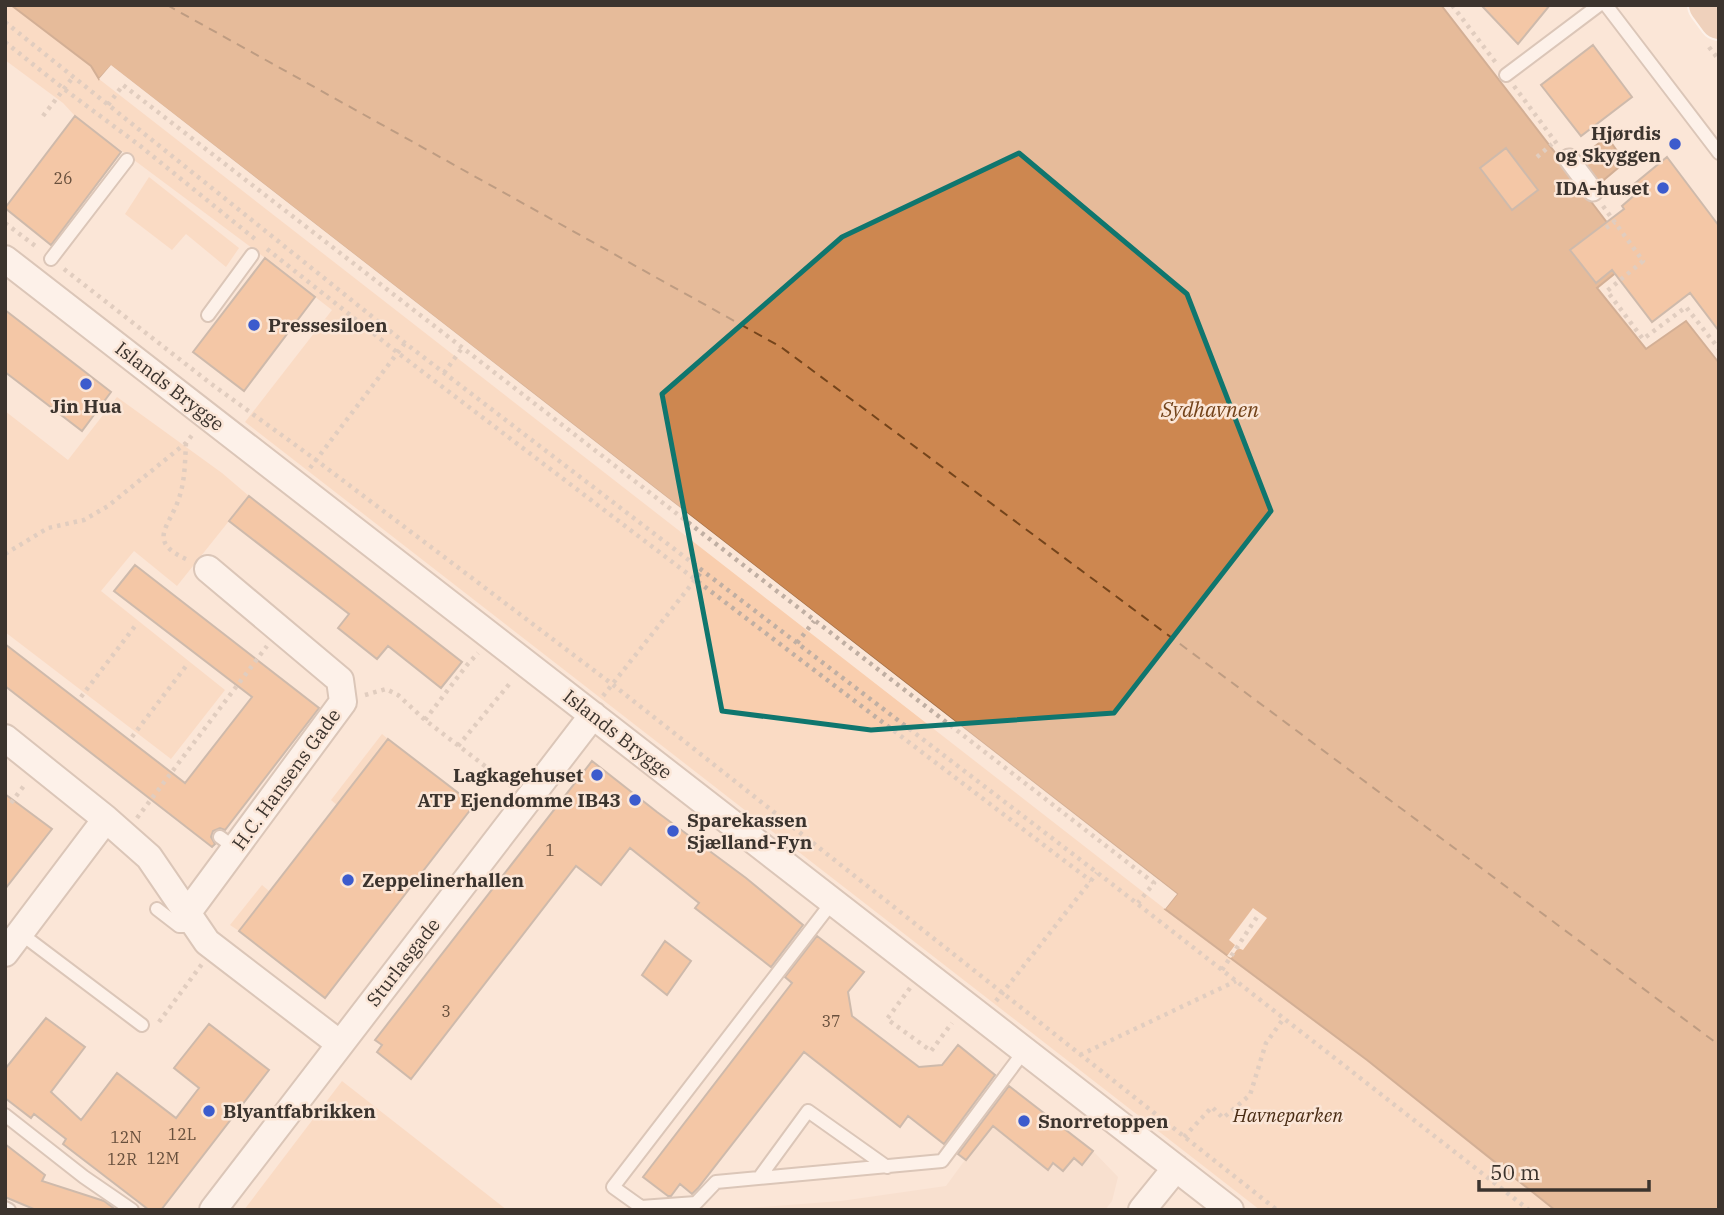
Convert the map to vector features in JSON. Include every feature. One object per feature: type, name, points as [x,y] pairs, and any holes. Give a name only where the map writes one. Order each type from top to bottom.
[{"type":"main road","points":[[1707,5],[1719,20]]},
{"type":"street","points":[[1569,159],[1593,191]]},
{"type":"street","name":"Islands Brygge","points":[[5,259],[493,638],[526,663],[597,708],[833,901],[1230,1210]]},
{"type":"street","name":"H.C. Hansens Gade","points":[[200,928],[228,842],[343,702],[340,680],[208,569]]},
{"type":"street","name":"Sturlasgade","points":[[213,1210],[597,708]]},
{"type":"street","points":[[5,738],[149,857],[200,928],[340,1044]]},
{"type":"street","points":[[13,943],[115,827]]},
{"type":"street","points":[[1142,1210],[1175,1167]]},
{"type":"lane","points":[[1506,75],[1599,5]]},
{"type":"lane","points":[[1606,5],[1719,153]]},
{"type":"lane","points":[[51,259],[127,160]]},
{"type":"lane","points":[[208,315],[252,255]]},
{"type":"lane","points":[[833,901],[613,1187],[641,1207],[696,1203],[716,1182],[942,1161],[1025,1050]]},
{"type":"lane","points":[[157,909],[179,926],[200,928]]},
{"type":"lane","points":[[13,943],[142,1025]]},
{"type":"lane","points":[[759,1178],[808,1111],[887,1167]]},
{"type":"lane","points":[[5,1115],[84,1177],[132,1210]]},
{"type":"path","points":[[5,22],[405,343],[1097,873],[1529,1210]]},
{"type":"path","points":[[5,42],[139,145],[398,353],[1091,881]]},
{"type":"path","points":[[43,116],[73,77]]},
{"type":"path","points":[[108,105],[123,85],[1154,883],[1137,904]]},
{"type":"path","points":[[1538,157],[1556,141]]},
{"type":"path","points":[[1593,191],[1643,261],[1607,291],[1643,339],[1686,307],[1719,349]]},
{"type":"path","points":[[1606,228],[1615,222]]},
{"type":"path","points":[[5,223],[210,383],[612,684],[1277,1210]]},
{"type":"path","points":[[295,484],[405,343]]},
{"type":"path","points":[[444,373],[462,348]]},
{"type":"path","points":[[5,554],[48,528],[84,520],[108,506],[186,443],[209,416]]},
{"type":"path","points":[[186,443],[179,499],[163,534],[174,554],[208,569]]},
{"type":"path","points":[[597,708],[601,697],[702,570]]},
{"type":"path","points":[[797,643],[814,621]]},
{"type":"path","points":[[81,697],[135,626]]},
{"type":"path","points":[[115,827],[280,629]]},
{"type":"path","points":[[425,719],[467,665],[493,638]]},
{"type":"path","points":[[458,746],[526,663]]},
{"type":"path","points":[[132,737],[186,666]]},
{"type":"path","points":[[343,702],[386,689],[398,695],[528,800]]},
{"type":"path","points":[[923,971],[887,1019],[931,1051],[974,1011],[1002,993],[1097,873]]},
{"type":"path","points":[[1222,970],[1257,918]]},
{"type":"path","points":[[142,1025],[160,1022],[200,928]]},
{"type":"path","points":[[1080,1055],[1236,981]]},
{"type":"path","points":[[1184,1137],[1212,1107],[1223,1118],[1250,1095],[1266,1043],[1284,1018]]},
{"type":"highlighted area","points":[[1019,153],[1187,294],[1271,511],[1114,713],[871,730],[722,711],[662,394],[842,237]]},
{"type":"shaded area","name":"Snorretoppen","points":[[1016,1090],[1093,1151],[1118,1177],[1112,1201],[1105,1210],[722,1210],[841,1201],[946,1186]]},
{"type":"green space","name":"Havneparken","points":[[5,5],[11,5],[91,66],[99,79],[1165,909],[1367,1060],[1555,1210],[1260,1210],[245,422],[332,310],[5,60]]},
{"type":"green space","points":[[149,177],[239,248],[226,267],[186,234],[172,250],[125,214]]},
{"type":"green space","points":[[117,397],[222,473],[249,496],[177,586],[134,551],[101,591],[225,690],[171,759],[5,632],[5,411],[68,460]]},
{"type":"green space","points":[[382,734],[388,739],[337,805],[331,800]]},
{"type":"green space","points":[[262,885],[269,891],[239,931],[230,925]]},
{"type":"green space","points":[[342,1081],[507,1210],[244,1210]]},
{"type":"water","name":"Sydhavnen","points":[[11,5],[1441,5],[1567,168],[1607,137],[1625,162],[1586,195],[1634,258],[1597,288],[1646,349],[1686,321],[1719,363],[1719,1210],[1555,1210],[1367,1060],[1165,909],[1177,894],[111,66],[99,79],[91,66]]},
{"type":"pier","points":[[111,65],[1177,894],[1165,909],[1163,907],[1172,895],[111,70],[102,81],[99,79]]},
{"type":"pier","points":[[1253,908],[1267,918],[1243,950],[1238,948],[1231,958],[1227,956],[1235,945],[1229,940]]},
{"type":"building","points":[[1481,5],[1550,5],[1518,44]]},
{"type":"building","points":[[1593,45],[1632,97],[1581,136],[1541,85]]},
{"type":"building","points":[[75,116],[121,152],[51,245],[5,208]]},
{"type":"building","points":[[1506,148],[1538,190],[1512,210],[1480,168]]},
{"type":"building","name":"IDA-huset","points":[[1667,157],[1719,226],[1719,331],[1690,293],[1652,322],[1612,270],[1596,283],[1570,250],[1624,209],[1622,206],[1638,192],[1633,185]]},
{"type":"building","name":"Pressesiloen","points":[[265,258],[315,297],[244,391],[193,352]]},
{"type":"building","points":[[5,310],[111,392],[82,431],[5,372]]},
{"type":"building","points":[[249,496],[462,662],[441,688],[388,646],[377,659],[338,628],[349,614],[229,521]]},
{"type":"building","points":[[135,565],[319,708],[225,830],[220,828],[213,831],[211,837],[215,844],[212,847],[5,686],[5,644],[185,783],[252,697],[114,591]]},
{"type":"building","name":"Zeppelinerhallen","points":[[388,739],[474,805],[325,998],[239,931]]},
{"type":"building","points":[[592,761],[746,878],[803,925],[771,967],[695,908],[699,903],[630,848],[601,885],[576,866],[411,1079],[377,1052],[382,1045],[375,1040]]},
{"type":"building","points":[[5,794],[52,829],[5,889]]},
{"type":"building","points":[[817,936],[864,972],[848,992],[852,1016],[919,1067],[942,1065],[958,1045],[995,1075],[944,1144],[908,1116],[900,1127],[804,1052],[698,1188],[692,1194],[680,1184],[671,1196],[668,1196],[643,1177],[792,983],[785,977]]},
{"type":"building","points":[[665,941],[691,961],[667,995],[642,975]]},
{"type":"building","name":"Blyantfabrikken","points":[[46,1018],[85,1047],[51,1092],[81,1120],[117,1073],[176,1118],[199,1088],[174,1068],[209,1024],[269,1070],[161,1210],[149,1210],[63,1144],[66,1139],[34,1114],[31,1118],[5,1098],[5,1069]]},
{"type":"building","points":[[1009,1086],[1093,1151],[1082,1165],[1074,1158],[1063,1171],[1053,1163],[1048,1170],[993,1126],[966,1160],[958,1154]]},
{"type":"building","points":[[5,1144],[45,1175],[42,1181],[104,1201],[116,1210],[36,1210],[5,1197]]},
{"type":"ferry route","points":[[167,5],[781,347],[1719,1045]]},
{"type":"place","name":"Hjørdis og Skyggen","points":[[1675,144]]},
{"type":"place","name":"IDA-huset","points":[[1663,188]]},
{"type":"place","name":"Pressesiloen","points":[[254,325]]},
{"type":"place","name":"Jin Hua","points":[[86,384]]},
{"type":"place","name":"Lagkagehuset","points":[[597,775]]},
{"type":"place","name":"ATP Ejendomme IB43","points":[[635,800]]},
{"type":"place","name":"Sparekassen Sjælland-Fyn","points":[[673,831]]},
{"type":"place","name":"Zeppelinerhallen","points":[[348,880]]},
{"type":"place","name":"Blyantfabrikken","points":[[209,1111]]},
{"type":"place","name":"Snorretoppen","points":[[1024,1121]]}]
